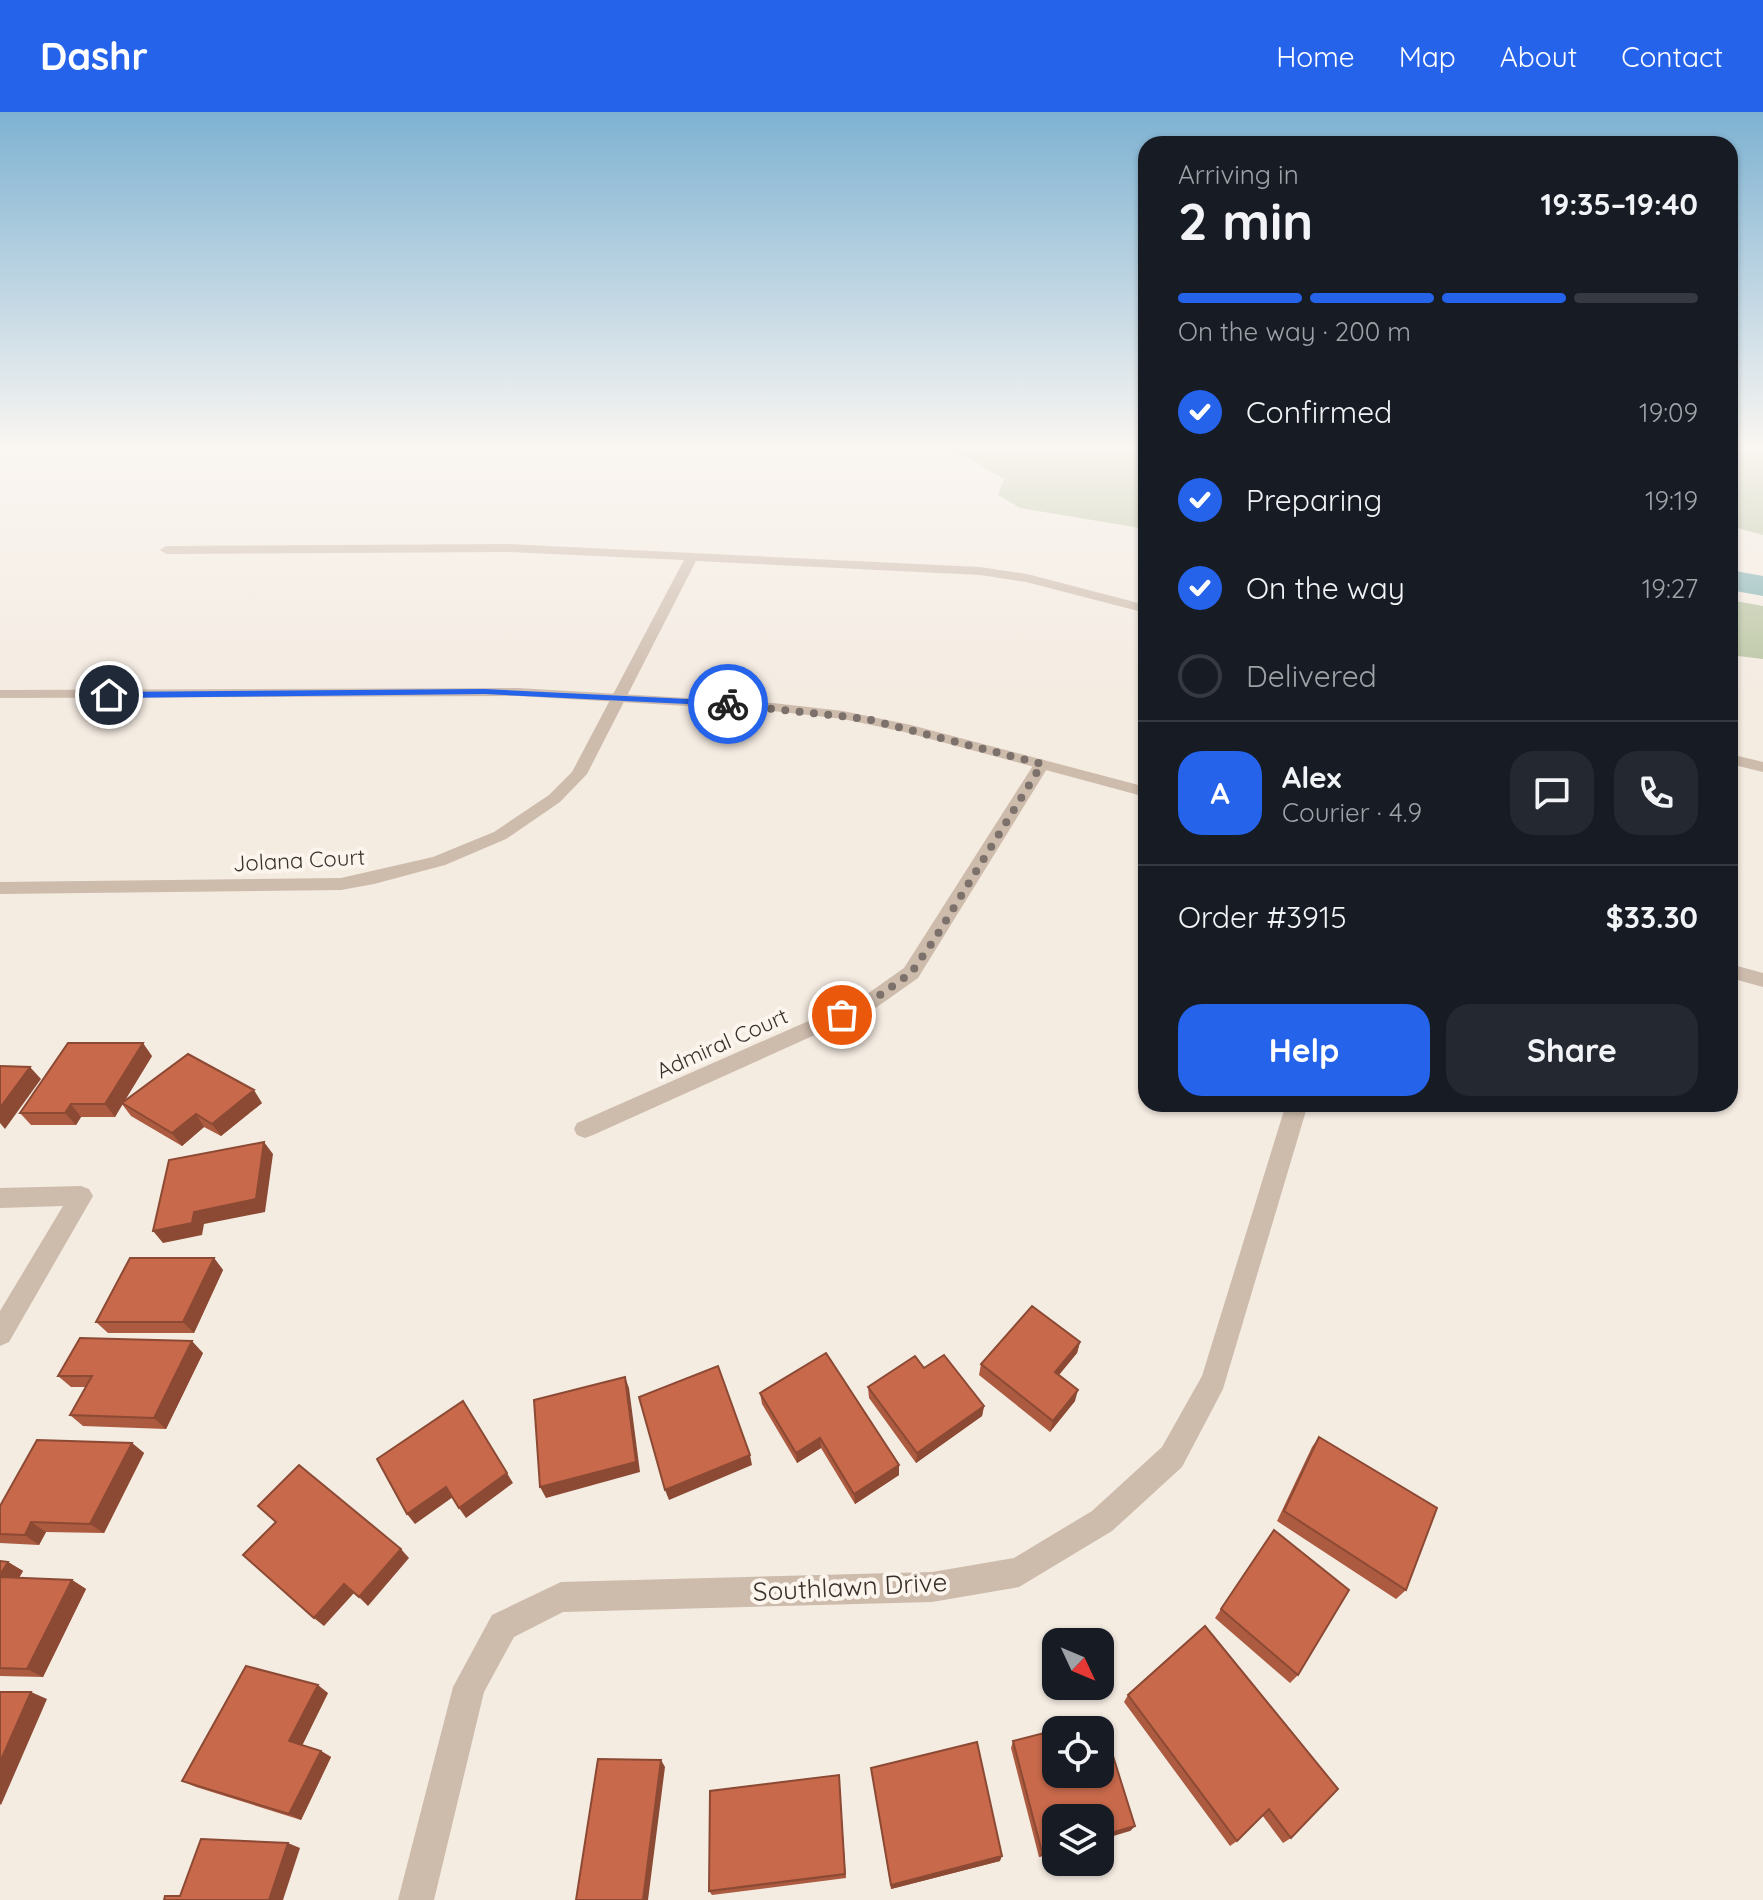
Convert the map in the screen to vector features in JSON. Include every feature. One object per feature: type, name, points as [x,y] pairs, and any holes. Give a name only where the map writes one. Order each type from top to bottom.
[{"type":"street","points":[[166,550],[508,548],[1004,573],[1138,607]]},
{"type":"street","name":"Jolana Court","points":[[0,888],[341,884],[392,876],[449,860],[489,843],[556,800],[579,774],[692,556]]},
{"type":"street","points":[[0,694],[464,691],[620,697],[835,714],[906,728],[1138,790]]},
{"type":"street","points":[[1738,761],[1763,767]]},
{"type":"street","name":"Admiral Court","points":[[585,1129],[870,1002],[911,973],[1042,764]]},
{"type":"street","points":[[1738,973],[1763,980]]},
{"type":"street","name":"Southlawn Drive","points":[[416,1900],[469,1687],[503,1626],[561,1597],[932,1587],[1019,1572],[1102,1521],[1172,1457],[1214,1380],[1295,1112]]},
{"type":"street","points":[[0,1198],[81,1196],[0,1334]]},
{"type":"green space","points":[[1738,601],[1763,606],[1763,659],[1738,656]]},
{"type":"building","points":[[68,1043],[143,1043],[105,1104],[71,1104],[65,1113],[20,1113]]},
{"type":"building","points":[[188,1054],[254,1090],[212,1124],[196,1114],[172,1133],[122,1103]]},
{"type":"building","points":[[0,1066],[30,1067],[0,1108]]},
{"type":"building","points":[[264,1142],[256,1199],[194,1212],[192,1223],[153,1231],[169,1160]]},
{"type":"building","points":[[130,1258],[214,1258],[183,1322],[96,1322]]},
{"type":"building","points":[[1032,1306],[1080,1342],[1055,1372],[1078,1390],[1053,1421],[981,1364]]},
{"type":"building","points":[[80,1338],[192,1341],[154,1418],[70,1415],[92,1376],[58,1376]]},
{"type":"building","points":[[826,1353],[899,1465],[854,1494],[820,1438],[796,1453],[760,1393]]},
{"type":"building","points":[[944,1355],[984,1406],[917,1453],[868,1387],[915,1356],[924,1368]]},
{"type":"building","points":[[718,1366],[750,1455],[665,1490],[639,1397]]},
{"type":"building","points":[[625,1377],[636,1462],[540,1487],[534,1400]]},
{"type":"building","points":[[463,1401],[507,1473],[459,1508],[446,1487],[407,1514],[377,1459]]},
{"type":"building","points":[[1319,1437],[1437,1508],[1406,1590],[1284,1511]]},
{"type":"building","points":[[37,1440],[132,1443],[90,1524],[31,1522],[25,1535],[0,1534],[0,1506]]},
{"type":"building","points":[[299,1465],[401,1549],[359,1597],[344,1584],[314,1618],[243,1555],[276,1522],[258,1506]]},
{"type":"building","points":[[1274,1530],[1349,1590],[1298,1675],[1221,1609]]},
{"type":"building","points":[[0,1561],[8,1562],[0,1575]]},
{"type":"building","points":[[0,1577],[72,1580],[27,1669],[0,1668]]},
{"type":"building","points":[[1205,1626],[1338,1789],[1291,1838],[1269,1809],[1237,1841],[1128,1695]]},
{"type":"building","points":[[246,1666],[318,1685],[289,1741],[321,1751],[289,1814],[182,1781]]},
{"type":"building","points":[[0,1692],[31,1692],[0,1762]]},
{"type":"building","points":[[1042,1734],[1042,1788],[1114,1788],[1114,1759],[1135,1826],[1114,1832],[1114,1804],[1042,1804],[1042,1852],[1013,1741]]},
{"type":"building","points":[[977,1742],[1002,1856],[891,1885],[871,1768]]},
{"type":"building","points":[[598,1759],[661,1760],[643,1900],[576,1900]]},
{"type":"building","points":[[839,1775],[845,1874],[709,1891],[710,1791]]},
{"type":"building","points":[[201,1839],[288,1843],[269,1900],[164,1900],[165,1896],[180,1896]]},
{"type":"waterway","points":[[1738,581],[1763,586]]},
{"type":"way so far","points":[[728,704],[827,712],[867,719],[1042,764],[911,973],[870,1002],[842,1015]]},
{"type":"route","points":[[109,695],[485,692],[728,704]]}]
